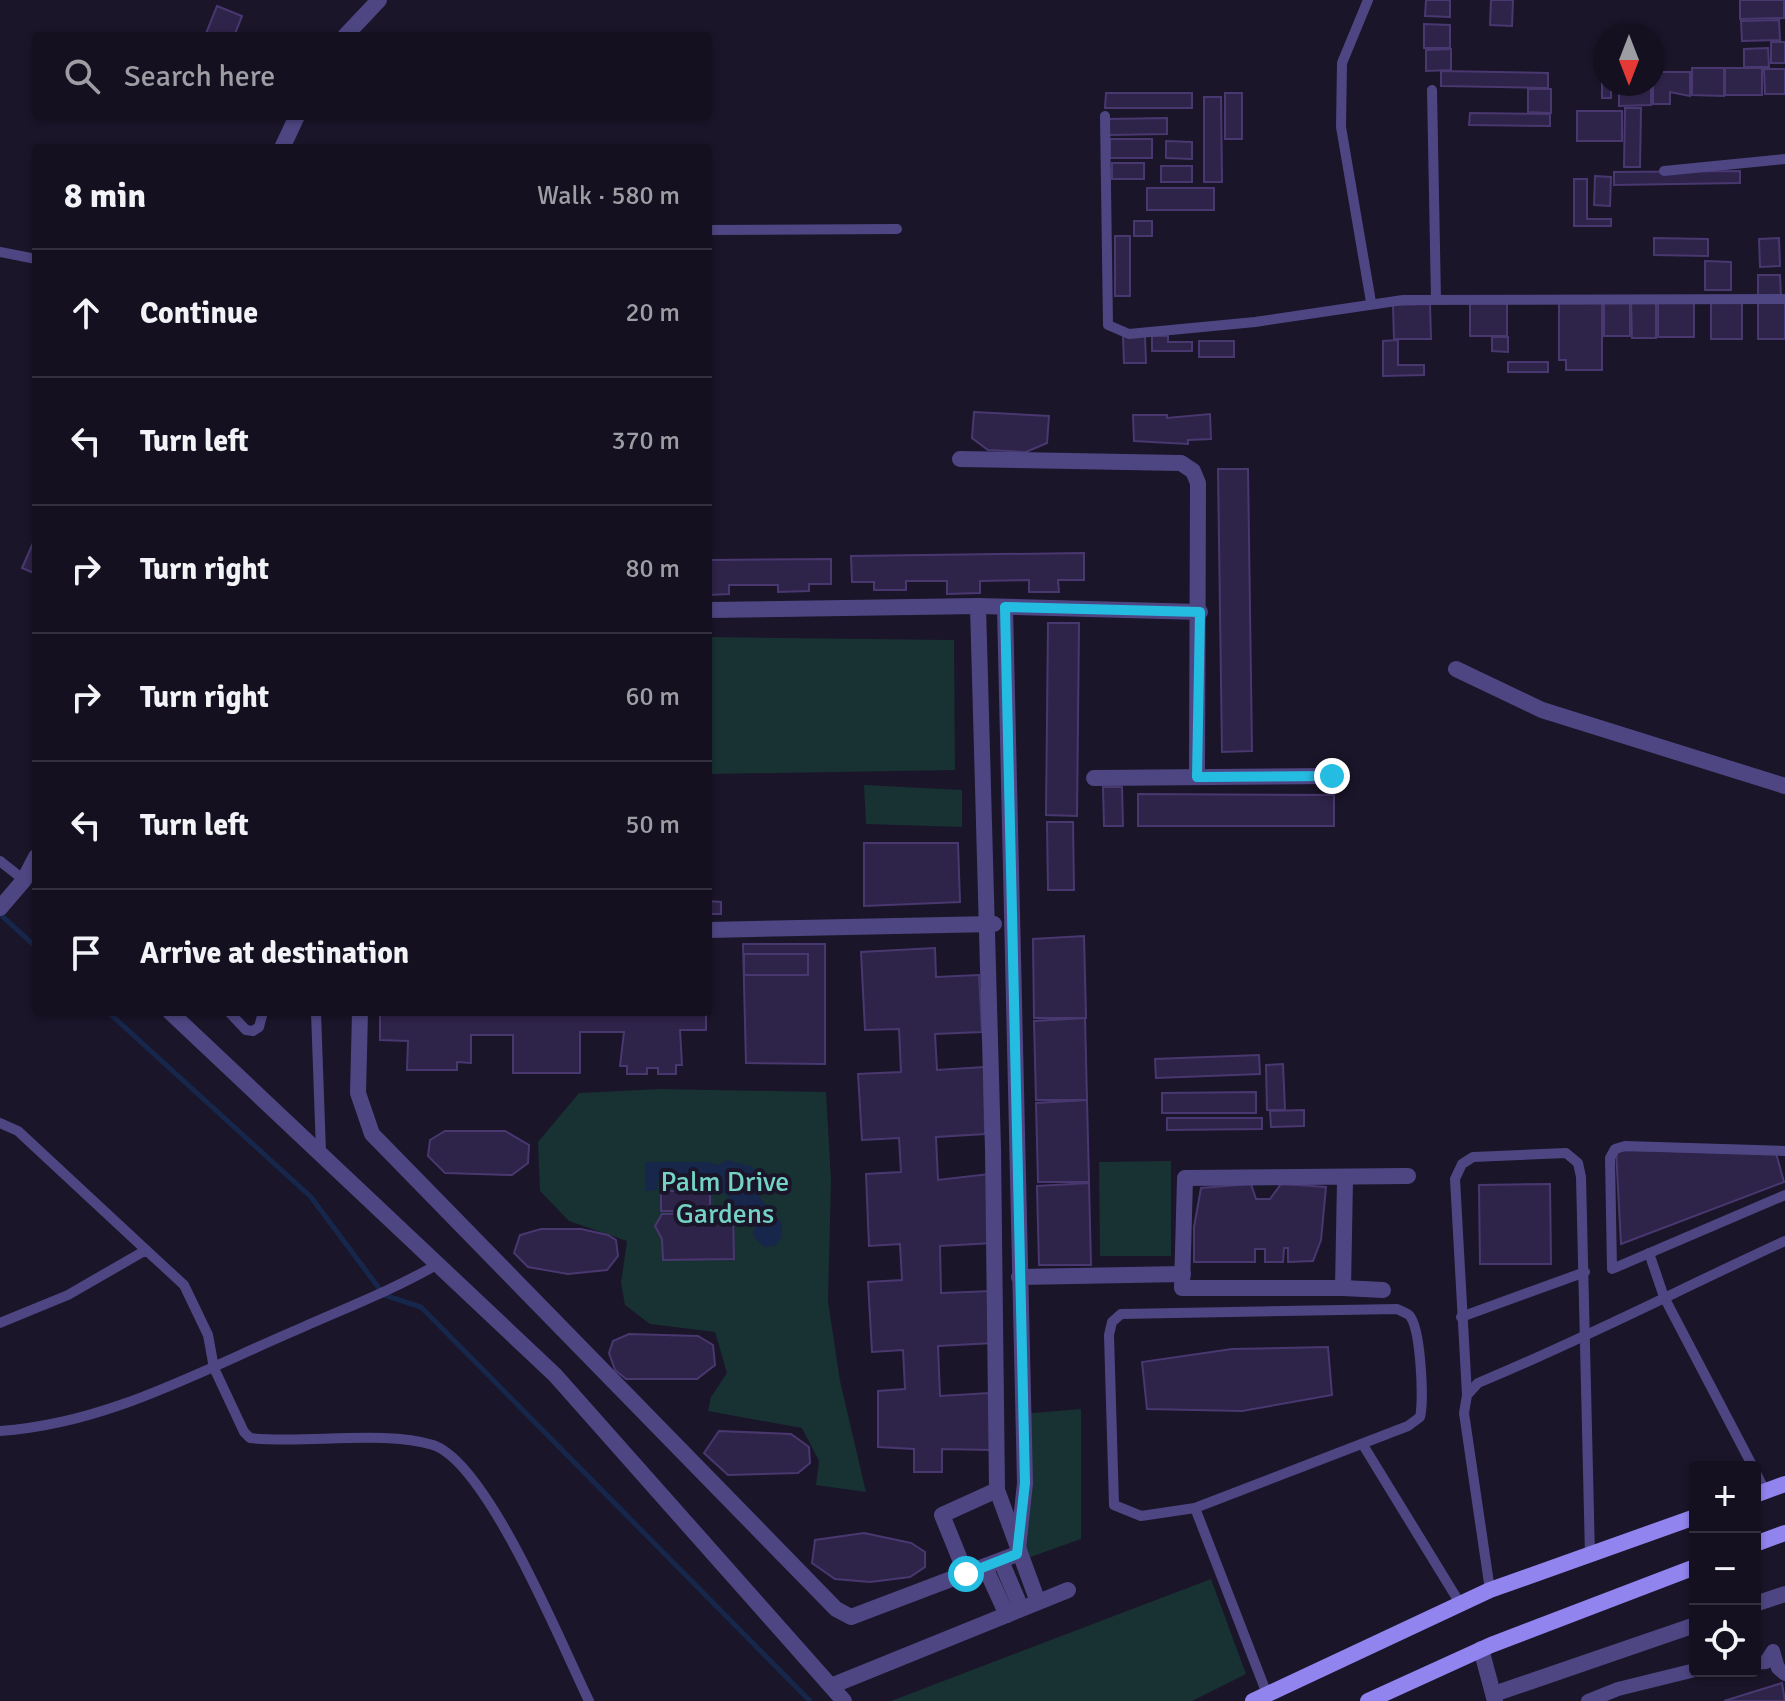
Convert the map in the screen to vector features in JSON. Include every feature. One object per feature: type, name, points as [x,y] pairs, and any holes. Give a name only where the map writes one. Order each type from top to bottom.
[{"type":"main road","points":[[1761,1493],[1785,1484]]},
{"type":"main road","points":[[1260,1698],[1490,1590],[1689,1519]]},
{"type":"main road","points":[[1761,1542],[1785,1533]]},
{"type":"main road","points":[[1368,1701],[1481,1649],[1689,1569]]},
{"type":"street","points":[[349,32],[379,0]]},
{"type":"street","points":[[284,144],[295,120]]},
{"type":"street","points":[[960,459],[1181,463],[1193,471],[1198,483],[1200,612],[1197,777]]},
{"type":"street","points":[[712,610],[978,606],[1200,612]]},
{"type":"street","points":[[978,606],[997,1490],[1017,1554],[1038,1602]]},
{"type":"street","points":[[1005,607],[1025,1483],[1017,1554]]},
{"type":"street","points":[[1456,669],[1542,710],[1785,786]]},
{"type":"street","points":[[1094,778],[1332,776]]},
{"type":"street","points":[[0,908],[30,886]]},
{"type":"street","points":[[712,930],[1010,924]]},
{"type":"street","points":[[176,1016],[555,1375],[844,1701]]},
{"type":"street","points":[[360,1016],[358,1093],[372,1134],[836,1609],[851,1617],[1017,1554]]},
{"type":"street","points":[[1383,1290],[1182,1288],[1185,1178],[1345,1180],[1408,1176]]},
{"type":"street","points":[[1343,1288],[1345,1180]]},
{"type":"street","points":[[1019,1277],[1183,1274]]},
{"type":"street","points":[[966,1574],[942,1515],[997,1490]]},
{"type":"street","points":[[993,1564],[1014,1612]]},
{"type":"street","points":[[831,1686],[1068,1590]]},
{"type":"street","points":[[1761,1602],[1785,1594]]},
{"type":"street","points":[[1481,1649],[1494,1697],[1689,1627]]},
{"type":"street","points":[[1761,1662],[1766,1662],[1773,1651],[1778,1668],[1785,1674]]},
{"type":"street","points":[[1588,1701],[1689,1671]]},
{"type":"lane","points":[[1368,0],[1342,63],[1341,127],[1371,302]]},
{"type":"lane","points":[[1432,90],[1436,300]]},
{"type":"lane","points":[[1105,116],[1108,325],[1117,331],[1129,334],[1255,322],[1371,302],[1785,299]]},
{"type":"lane","points":[[1664,171],[1785,159]]},
{"type":"lane","points":[[712,230],[897,229]]},
{"type":"lane","points":[[0,252],[32,258]]},
{"type":"lane","points":[[0,861],[30,886]]},
{"type":"lane","points":[[233,1016],[246,1030],[253,1031],[259,1027],[262,1016]]},
{"type":"lane","points":[[316,1016],[321,1152]]},
{"type":"lane","points":[[0,1123],[18,1131],[184,1285],[208,1335],[214,1368],[244,1432],[250,1438],[429,1444],[458,1461],[497,1513],[589,1701]]},
{"type":"lane","points":[[1785,1151],[1625,1146],[1615,1149],[1610,1158],[1612,1269],[1785,1195]]},
{"type":"lane","points":[[1490,1590],[1464,1413],[1467,1395],[1455,1179],[1462,1164],[1473,1157],[1566,1153],[1578,1163],[1585,1272],[1590,1556]]},
{"type":"lane","points":[[1467,1395],[1478,1383],[1585,1339],[1664,1297],[1785,1241]]},
{"type":"lane","points":[[0,1323],[68,1295],[146,1250]]},
{"type":"lane","points":[[1649,1253],[1664,1297],[1750,1461]]},
{"type":"lane","points":[[0,1431],[36,1429],[102,1414],[384,1295],[438,1264]]},
{"type":"lane","points":[[1461,1317],[1585,1272]]},
{"type":"lane","points":[[994,1278],[1019,1277]]},
{"type":"lane","points":[[1397,1309],[1410,1315],[1415,1329],[1423,1404],[1420,1417],[1363,1445],[1195,1508],[1141,1516],[1114,1505],[1109,1335],[1112,1322],[1121,1314],[1397,1309]]},
{"type":"lane","points":[[1363,1445],[1461,1605]]},
{"type":"lane","points":[[1195,1508],[1260,1698]]},
{"type":"green space","points":[[712,637],[954,640],[955,770],[712,774]]},
{"type":"green space","points":[[864,785],[962,790],[962,827],[866,824]]},
{"type":"green space","name":"Palm Drive Gardens","points":[[660,1089],[826,1092],[831,1180],[828,1301],[840,1381],[866,1492],[816,1485],[819,1461],[802,1428],[708,1411],[711,1397],[727,1373],[715,1332],[650,1324],[625,1305],[621,1283],[627,1241],[569,1221],[540,1191],[538,1142],[579,1093]]},
{"type":"green space","points":[[1171,1161],[1171,1256],[1100,1256],[1099,1162]]},
{"type":"green space","points":[[1081,1409],[1081,1539],[1025,1559],[1021,1414]]},
{"type":"green space","points":[[1211,1579],[1246,1674],[1192,1701],[891,1701]]},
{"type":"water","points":[[727,1160],[753,1167],[761,1200],[782,1224],[781,1238],[774,1246],[764,1247],[753,1236],[755,1224],[735,1211],[730,1198],[724,1193],[714,1193],[710,1188],[696,1186],[695,1177],[658,1178],[657,1190],[645,1191],[645,1162],[707,1162],[719,1165]]},
{"type":"building","points":[[1426,0],[1450,0],[1450,17],[1425,16]]},
{"type":"building","points":[[1491,0],[1513,0],[1512,26],[1490,25]]},
{"type":"building","points":[[1740,0],[1784,0],[1784,18],[1740,19]]},
{"type":"building","points":[[217,6],[242,16],[236,32],[207,32]]},
{"type":"building","points":[[1779,20],[1780,40],[1742,41],[1741,21]]},
{"type":"building","points":[[1424,24],[1450,25],[1450,48],[1424,48]]},
{"type":"building","points":[[1771,42],[1785,42],[1785,63],[1771,63]]},
{"type":"building","points":[[1768,48],[1769,67],[1744,67],[1744,49]]},
{"type":"building","points":[[1451,49],[1451,70],[1426,71],[1426,50]]},
{"type":"building","points":[[1692,68],[1724,68],[1724,96],[1692,95]]},
{"type":"building","points":[[1725,68],[1762,68],[1762,95],[1725,95]]},
{"type":"building","points":[[1764,69],[1785,69],[1785,94],[1765,94]]},
{"type":"building","points":[[1441,71],[1548,73],[1548,88],[1441,86]]},
{"type":"building","points":[[1665,72],[1690,72],[1690,96],[1670,92],[1670,104],[1653,104],[1653,96],[1665,96]]},
{"type":"building","points":[[1528,89],[1551,89],[1551,113],[1528,112]]},
{"type":"building","points":[[1106,93],[1192,93],[1192,108],[1105,108]]},
{"type":"building","points":[[1225,93],[1242,93],[1242,139],[1225,139]]},
{"type":"building","points":[[1619,96],[1651,96],[1651,105],[1619,106]]},
{"type":"building","points":[[1204,97],[1221,97],[1222,182],[1204,182]]},
{"type":"building","points":[[1625,108],[1641,108],[1640,167],[1624,167]]},
{"type":"building","points":[[1577,111],[1622,111],[1622,141],[1577,141]]},
{"type":"building","points":[[1470,113],[1550,114],[1550,126],[1469,125]]},
{"type":"building","points":[[1167,118],[1167,134],[1108,135],[1108,119]]},
{"type":"building","points":[[1110,139],[1152,139],[1152,158],[1110,158]]},
{"type":"building","points":[[1166,141],[1192,142],[1192,159],[1166,158]]},
{"type":"building","points":[[1112,163],[1144,163],[1144,179],[1112,179]]},
{"type":"building","points":[[1161,166],[1192,166],[1192,182],[1161,182]]},
{"type":"building","points":[[1740,171],[1740,183],[1614,185],[1614,172]]},
{"type":"building","points":[[1595,176],[1611,177],[1610,206],[1594,205]]},
{"type":"building","points":[[1574,179],[1587,179],[1587,219],[1611,219],[1611,226],[1574,226]]},
{"type":"building","points":[[1147,188],[1214,188],[1214,210],[1147,210]]},
{"type":"building","points":[[1134,221],[1152,221],[1152,236],[1134,236]]},
{"type":"building","points":[[1115,236],[1130,236],[1130,296],[1115,296]]},
{"type":"building","points":[[1654,238],[1708,239],[1708,256],[1654,255]]},
{"type":"building","points":[[1779,238],[1780,266],[1760,267],[1759,239]]},
{"type":"building","points":[[1705,261],[1731,262],[1731,290],[1705,290]]},
{"type":"building","points":[[1758,275],[1780,275],[1781,297],[1758,297]]},
{"type":"building","points":[[1631,300],[1656,300],[1656,338],[1632,338]]},
{"type":"building","points":[[1658,301],[1694,301],[1694,337],[1658,337]]},
{"type":"building","points":[[1711,301],[1742,301],[1742,339],[1711,339]]},
{"type":"building","points":[[1758,301],[1785,301],[1785,339],[1758,339]]},
{"type":"building","points":[[1602,302],[1602,370],[1566,370],[1566,360],[1559,360],[1559,303]]},
{"type":"building","points":[[1604,302],[1630,302],[1630,336],[1604,336]]},
{"type":"building","points":[[1470,303],[1507,303],[1507,336],[1470,336]]},
{"type":"building","points":[[1430,304],[1431,339],[1394,339],[1393,305]]},
{"type":"building","points":[[1123,336],[1145,336],[1146,363],[1124,363]]},
{"type":"building","points":[[1152,336],[1168,336],[1168,342],[1192,342],[1192,351],[1152,351]]},
{"type":"building","points":[[1492,337],[1508,337],[1508,352],[1492,351]]},
{"type":"building","points":[[1398,340],[1398,365],[1424,365],[1424,375],[1383,376],[1383,341]]},
{"type":"building","points":[[1199,341],[1234,341],[1234,357],[1199,357]]},
{"type":"building","points":[[1508,362],[1548,362],[1548,372],[1508,372]]},
{"type":"building","points":[[974,412],[1049,416],[1047,443],[1026,452],[988,450],[972,438]]},
{"type":"building","points":[[1210,414],[1211,439],[1188,440],[1188,444],[1134,441],[1133,415],[1167,415],[1167,418]]},
{"type":"building","points":[[1218,469],[1248,469],[1252,751],[1222,752]]},
{"type":"building","points":[[32,545],[32,572],[22,568]]},
{"type":"building","points":[[1084,553],[1084,580],[1058,580],[1059,592],[1029,592],[1029,580],[980,581],[980,593],[947,594],[947,581],[906,581],[906,590],[874,590],[874,582],[852,582],[851,556]]},
{"type":"building","points":[[831,559],[831,584],[809,584],[809,591],[778,592],[778,585],[729,585],[729,594],[712,595],[712,560]]},
{"type":"building","points":[[1048,623],[1079,623],[1077,816],[1046,815]]},
{"type":"building","points":[[1103,787],[1122,787],[1123,826],[1104,826]]},
{"type":"building","points":[[1138,794],[1334,795],[1334,826],[1138,826]]},
{"type":"building","points":[[1047,822],[1073,822],[1074,890],[1048,890]]},
{"type":"building","points":[[864,843],[958,843],[960,902],[864,906]]},
{"type":"building","points":[[712,901],[721,902],[721,914],[712,914]]},
{"type":"building","points":[[1084,936],[1086,1018],[1034,1018],[1033,939]]},
{"type":"building","points":[[743,944],[825,944],[825,1064],[746,1063]]},
{"type":"building","points":[[935,948],[936,977],[979,975],[982,1032],[935,1034],[937,1070],[984,1067],[985,1134],[936,1137],[938,1180],[989,1174],[993,1243],[940,1246],[941,1293],[992,1291],[993,1343],[938,1346],[940,1396],[989,1393],[991,1450],[942,1449],[942,1472],[914,1472],[914,1449],[878,1447],[878,1391],[905,1389],[903,1350],[872,1352],[868,1282],[902,1280],[900,1244],[869,1246],[866,1174],[901,1172],[899,1138],[862,1140],[858,1074],[901,1072],[899,1029],[865,1030],[861,952]]},
{"type":"building","points":[[744,954],[808,954],[808,975],[744,975]]},
{"type":"building","points":[[380,1016],[706,1016],[706,1030],[680,1030],[682,1065],[676,1065],[676,1074],[658,1074],[658,1068],[647,1068],[647,1074],[627,1074],[627,1066],[620,1066],[624,1032],[580,1032],[580,1073],[513,1073],[513,1035],[471,1035],[471,1063],[457,1062],[457,1070],[407,1070],[408,1041],[380,1040]]},
{"type":"building","points":[[1085,1018],[1087,1100],[1036,1100],[1034,1021]]},
{"type":"building","points":[[1259,1055],[1260,1074],[1156,1078],[1155,1059]]},
{"type":"building","points":[[1283,1064],[1285,1110],[1267,1110],[1266,1065]]},
{"type":"building","points":[[1256,1092],[1256,1113],[1162,1113],[1162,1093]]},
{"type":"building","points":[[1087,1100],[1089,1182],[1038,1182],[1036,1103]]},
{"type":"building","points":[[1304,1110],[1304,1126],[1271,1127],[1270,1111]]},
{"type":"building","points":[[1167,1118],[1262,1118],[1262,1129],[1167,1130]]},
{"type":"building","points":[[445,1131],[505,1131],[529,1145],[528,1163],[512,1175],[445,1173],[428,1156],[430,1140]]},
{"type":"building","points":[[1616,1150],[1776,1153],[1784,1182],[1621,1244]]},
{"type":"building","points":[[1089,1183],[1091,1265],[1039,1265],[1037,1186]]},
{"type":"building","points":[[1251,1184],[1256,1199],[1270,1199],[1281,1184],[1326,1187],[1321,1240],[1313,1261],[1288,1262],[1288,1248],[1284,1248],[1283,1262],[1265,1262],[1265,1249],[1255,1249],[1255,1262],[1194,1262],[1194,1227],[1201,1188]]},
{"type":"building","points":[[1550,1184],[1551,1264],[1480,1264],[1479,1185]]},
{"type":"building","points":[[661,1191],[710,1191],[710,1211],[661,1211]]},
{"type":"building","points":[[733,1213],[734,1259],[663,1260],[662,1239],[655,1226],[662,1214]]},
{"type":"building","points":[[541,1229],[581,1229],[608,1235],[616,1240],[618,1256],[607,1270],[568,1274],[528,1267],[514,1253],[520,1235]]},
{"type":"building","points":[[629,1334],[698,1336],[713,1345],[715,1365],[697,1379],[626,1379],[615,1370],[609,1353],[613,1341]]},
{"type":"building","points":[[1328,1347],[1332,1395],[1242,1411],[1147,1409],[1142,1362],[1232,1349]]},
{"type":"building","points":[[719,1431],[791,1434],[809,1447],[810,1463],[798,1473],[728,1475],[704,1453]]},
{"type":"building","points":[[864,1533],[911,1543],[925,1552],[925,1567],[910,1577],[870,1582],[835,1579],[812,1563],[815,1540]]},
{"type":"building","points":[[1782,1683],[1785,1701],[1724,1701]]},
{"type":"waterway","points":[[0,914],[32,943]]},
{"type":"waterway","points":[[112,1016],[311,1197],[384,1295],[421,1307],[810,1701]]},
{"type":"route","points":[[966,1574],[1017,1554],[1025,1483],[1005,607],[1200,612],[1197,777],[1332,776]]}]
